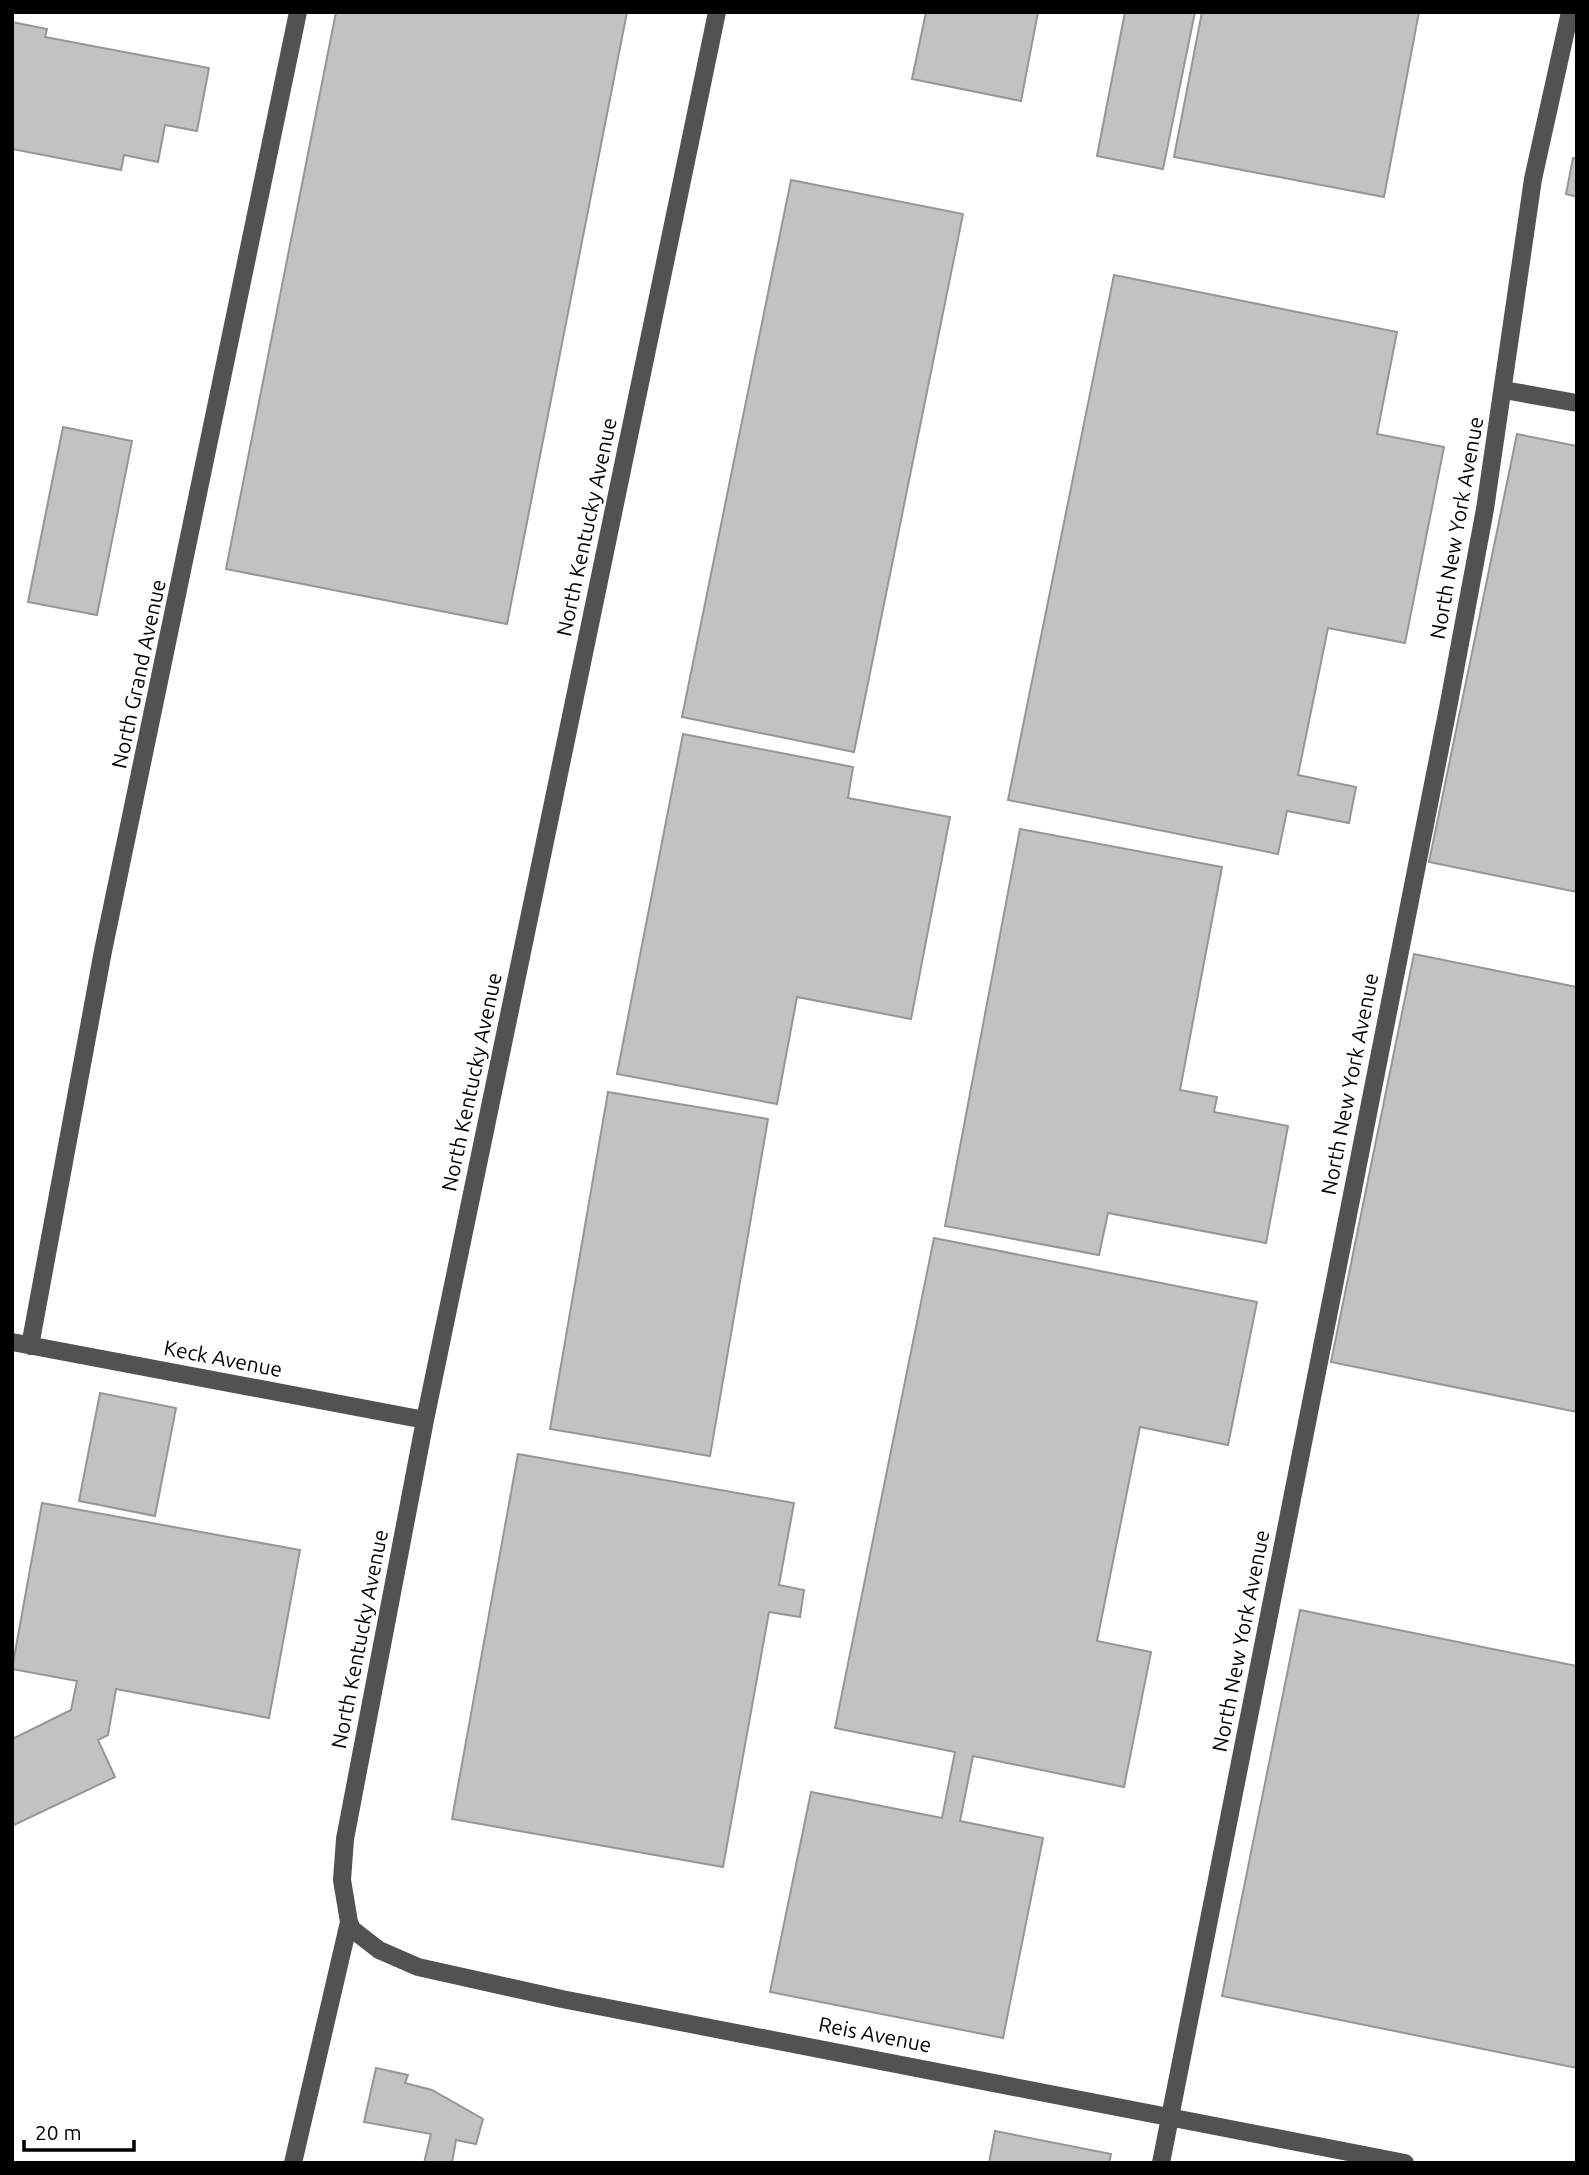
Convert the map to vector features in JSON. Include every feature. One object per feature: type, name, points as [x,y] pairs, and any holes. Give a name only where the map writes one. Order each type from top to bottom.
[{"type":"street","name":"North Grand Avenue","points":[[21,1344],[298,12]]},
{"type":"street","name":"North Kentucky Avenue","points":[[293,2163],[349,1922],[342,1880],[345,1839],[425,1420],[717,12]]},
{"type":"street","name":"North New York Avenue","points":[[1161,2163],[1448,708],[1504,390],[1533,179],[1570,12]]},
{"type":"street","points":[[1504,390],[1577,403]]},
{"type":"street","name":"Keck Avenue","points":[[21,1344],[425,1420]]},
{"type":"street","name":"Reis Avenue","points":[[349,1922],[352,1929],[379,1950],[418,1967],[562,1999],[1405,2163]]},
{"type":"building","points":[[336,12],[627,12],[507,624],[226,569]]},
{"type":"building","points":[[926,12],[1038,12],[1021,101],[912,79]]},
{"type":"building","points":[[1125,12],[1195,12],[1163,169],[1097,156]]},
{"type":"building","points":[[1202,12],[1419,12],[1384,197],[1174,157]]},
{"type":"building","points":[[12,22],[47,29],[45,37],[209,68],[197,131],[165,125],[158,162],[124,155],[121,170],[12,149]]},
{"type":"building","points":[[1573,158],[1577,159],[1577,197],[1566,194]]},
{"type":"building","points":[[791,180],[963,214],[854,752],[682,717]]},
{"type":"building","points":[[1114,275],[1397,332],[1377,434],[1444,447],[1405,643],[1328,628],[1298,775],[1356,787],[1349,823],[1287,811],[1278,854],[1008,800]]},
{"type":"building","points":[[63,427],[132,441],[97,615],[28,602]]},
{"type":"building","points":[[1517,434],[1577,446],[1577,892],[1429,862]]},
{"type":"building","points":[[683,734],[853,767],[848,798],[950,817],[911,1019],[797,997],[777,1104],[617,1074]]},
{"type":"building","points":[[1020,829],[1222,867],[1180,1090],[1217,1097],[1214,1112],[1288,1126],[1266,1243],[1108,1213],[1099,1255],[945,1226]]},
{"type":"building","points":[[1414,954],[1577,987],[1577,1412],[1331,1362]]},
{"type":"building","points":[[608,1092],[768,1119],[710,1456],[550,1429]]},
{"type":"building","points":[[934,1238],[1257,1302],[1228,1445],[1140,1427],[1097,1641],[1151,1652],[1124,1787],[973,1756],[960,1821],[1043,1838],[1003,2038],[770,1992],[811,1792],[942,1818],[955,1752],[835,1728]]},
{"type":"building","points":[[100,1393],[176,1408],[155,1516],[79,1501]]},
{"type":"building","points":[[518,1454],[794,1503],[779,1585],[804,1590],[800,1617],[769,1612],[723,1867],[452,1819]]},
{"type":"building","points":[[42,1503],[300,1550],[269,1718],[116,1689],[108,1735],[98,1740],[115,1777],[12,1826],[12,1739],[71,1710],[77,1681],[12,1669]]},
{"type":"building","points":[[1300,1610],[1577,1666],[1577,2068],[1222,1996]]},
{"type":"building","points":[[376,2068],[408,2075],[405,2083],[432,2090],[483,2119],[476,2144],[456,2140],[452,2163],[424,2163],[431,2134],[364,2122]]},
{"type":"building","points":[[995,2131],[1111,2154],[1109,2163],[989,2163]]}]
